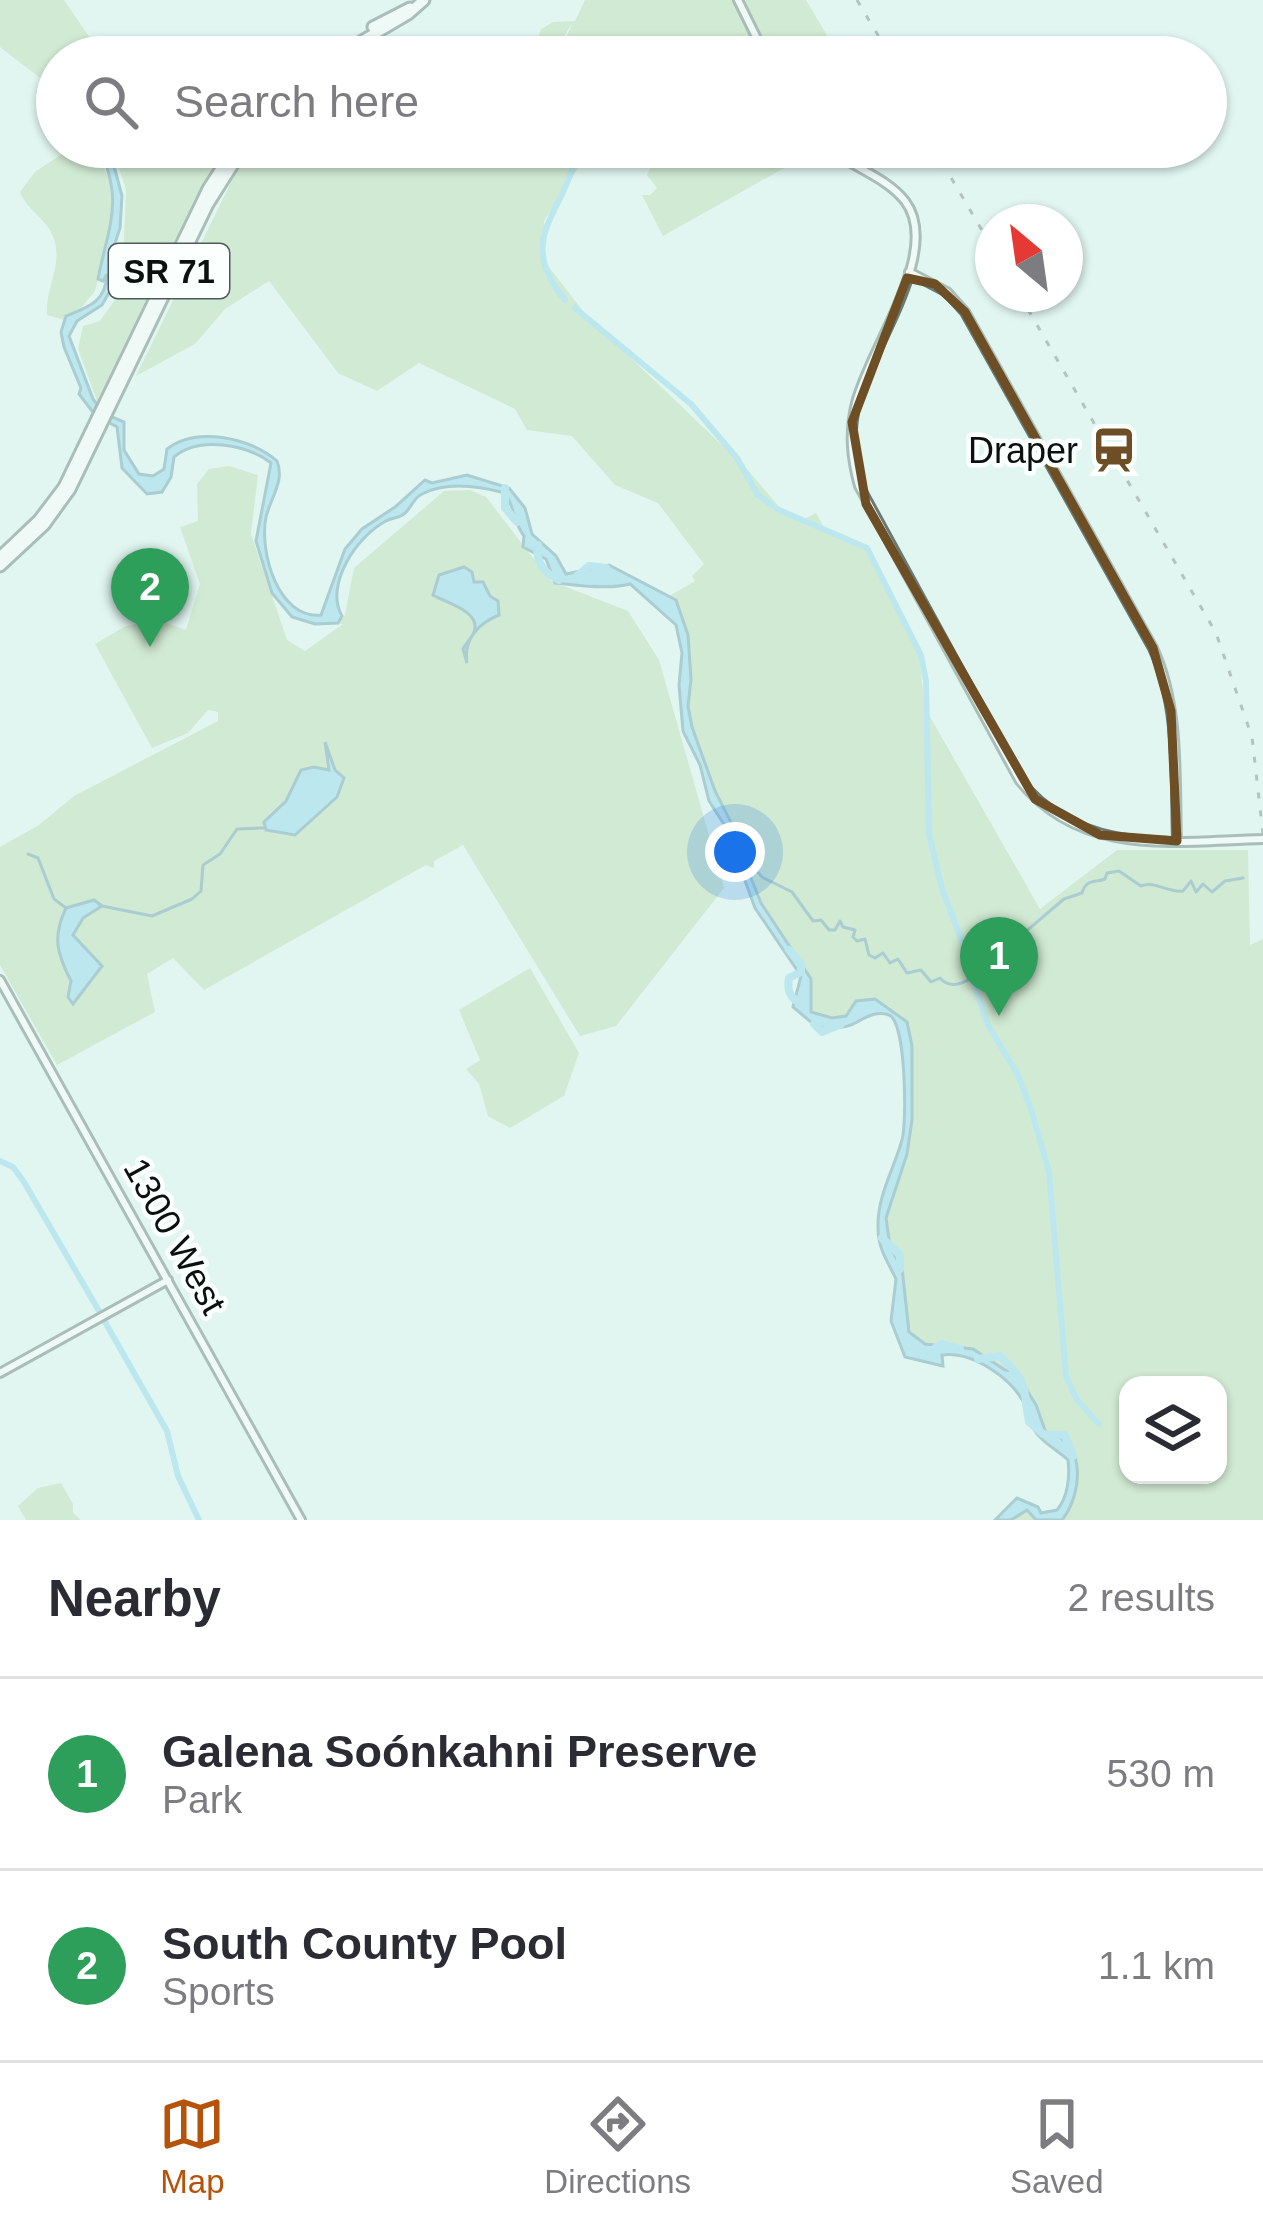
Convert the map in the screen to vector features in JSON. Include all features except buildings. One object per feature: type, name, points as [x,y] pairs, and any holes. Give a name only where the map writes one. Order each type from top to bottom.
[{"type":"main road","points":[[361,36],[424,0]]},
{"type":"main road","points":[[370,36],[408,14],[410,8]]},
{"type":"main road","name":"SR 71","points":[[0,561],[59,506],[208,189],[224,168]]},
{"type":"street","points":[[738,0],[756,36]]},
{"type":"street","points":[[861,168],[906,203],[918,234],[909,272],[860,389],[852,422],[853,458],[866,504],[1020,781],[1060,820],[1100,835],[1177,842],[1263,839]]},
{"type":"street","points":[[909,272],[947,292],[964,312],[1153,648],[1169,694],[1177,842]]},
{"type":"street","name":"1300 West","points":[[0,980],[301,1520]]},
{"type":"street","points":[[0,1373],[168,1280]]},
{"type":"highlighted area","points":[[907,278],[935,284],[965,312],[1153,648],[1171,711],[1177,841],[1100,835],[1035,799],[866,504],[852,422]]},
{"type":"green space","points":[[0,0],[64,0],[89,36],[36,36],[36,75],[0,47]]},
{"type":"green space","points":[[585,0],[806,0],[827,36],[567,36],[573,22],[564,36],[539,36],[553,22],[575,21]]},
{"type":"green space","points":[[41,168],[104,168],[110,180],[112,223],[95,291],[77,313],[64,320],[47,315],[56,258],[54,239],[20,192]]},
{"type":"green space","points":[[119,168],[213,168],[97,401],[78,349],[83,326],[100,321],[122,290],[126,190]]},
{"type":"green space","points":[[238,168],[578,168],[544,221],[545,262],[586,315],[747,469],[781,509],[804,519],[816,513],[825,529],[863,546],[918,647],[925,708],[1040,909],[1117,850],[1248,850],[1250,945],[1263,939],[1263,1520],[1006,1520],[1029,1505],[1043,1519],[1065,1509],[1070,1493],[1068,1443],[1046,1434],[998,1364],[952,1346],[907,1341],[900,1279],[885,1241],[884,1209],[907,1149],[908,1030],[888,1006],[844,1020],[813,1017],[805,1007],[802,964],[760,907],[693,737],[684,703],[684,625],[669,596],[695,581],[692,576],[704,564],[658,503],[615,485],[572,436],[527,430],[515,409],[419,363],[377,391],[338,373],[269,281],[225,309],[195,344],[136,376]]},
{"type":"green space","points":[[650,168],[784,168],[663,236],[642,195],[657,188],[647,175]]},
{"type":"green space","points":[[229,466],[258,475],[251,534],[287,640],[305,651],[343,624],[338,623],[345,615],[354,568],[444,491],[470,490],[486,497],[551,581],[628,611],[659,660],[724,888],[616,1026],[580,1036],[463,845],[434,861],[434,868],[426,865],[204,990],[173,958],[147,974],[155,1012],[57,1065],[0,965],[0,847],[39,825],[74,796],[218,721],[218,712],[208,710],[188,733],[152,748],[95,644],[124,627],[154,619],[186,630],[200,584],[180,527],[198,521],[197,484],[209,469]]},
{"type":"green space","points":[[530,968],[579,1053],[564,1096],[510,1128],[488,1116],[479,1084],[466,1069],[480,1060],[459,1010]]},
{"type":"green space","points":[[61,1483],[73,1513],[81,1520],[26,1520],[18,1506],[38,1488]]},
{"type":"water","points":[[107,168],[115,168],[122,196],[120,228],[111,255],[115,282],[102,305],[77,321],[69,336],[93,399],[105,414],[124,422],[124,450],[139,474],[153,476],[164,469],[167,449],[193,438],[239,441],[277,461],[279,475],[266,517],[266,548],[275,581],[293,606],[321,615],[345,549],[362,529],[425,480],[432,483],[467,475],[509,488],[525,508],[532,534],[556,556],[566,574],[609,565],[676,600],[688,635],[692,727],[715,791],[748,856],[747,868],[761,903],[811,979],[811,1012],[846,1016],[856,1001],[875,999],[907,1022],[912,1046],[912,1120],[907,1154],[886,1218],[890,1247],[902,1268],[909,1332],[925,1344],[973,1349],[1005,1370],[1015,1371],[1046,1433],[1060,1437],[1075,1457],[1077,1483],[1062,1520],[1036,1520],[1027,1510],[1011,1520],[995,1520],[1017,1498],[1041,1513],[1057,1510],[1069,1473],[1068,1460],[1036,1433],[1013,1388],[992,1370],[967,1358],[942,1355],[943,1366],[905,1357],[891,1321],[896,1279],[878,1228],[883,1194],[904,1130],[904,1073],[895,1021],[889,1015],[871,1015],[847,1026],[818,1028],[793,1007],[801,976],[755,908],[683,731],[682,653],[676,625],[630,584],[555,583],[546,559],[523,547],[524,536],[505,493],[463,486],[422,494],[404,514],[364,538],[340,576],[337,590],[342,616],[338,623],[315,624],[292,617],[272,593],[256,541],[271,463],[236,447],[196,446],[174,457],[171,477],[162,492],[147,494],[122,468],[117,427],[95,415],[79,394],[61,332],[66,316],[94,302],[106,283],[107,274],[103,281],[98,279],[110,228]]},
{"type":"water","points":[[464,567],[498,601],[499,615],[474,633],[467,646],[467,663],[463,649],[474,632],[473,618],[433,595],[439,575]]},
{"type":"water","points":[[325,742],[335,770],[344,778],[337,797],[295,835],[266,830],[264,822],[286,801],[301,770],[329,770]]},
{"type":"water","points":[[94,900],[102,906],[83,918],[73,935],[102,966],[73,1004],[68,997],[71,981],[58,945],[59,928],[66,908]]},
{"type":"waterway","points":[[565,300],[551,279],[543,244],[572,168]]},
{"type":"waterway","points":[[575,308],[691,404],[737,458],[758,495],[772,505]]},
{"type":"waterway","points":[[505,488],[505,508],[517,522]]},
{"type":"waterway","points":[[777,509],[867,548],[921,655],[926,681],[929,834],[942,889],[968,957]]},
{"type":"waterway","points":[[538,545],[542,566],[559,580]]},
{"type":"waterway","points":[[573,579],[589,566],[606,568]]},
{"type":"waterway","points":[[102,906],[152,916],[192,899],[201,891],[203,865],[220,854],[237,829],[264,828]]},
{"type":"waterway","points":[[28,854],[38,858],[54,899],[66,908]]},
{"type":"waterway","points":[[748,861],[762,877],[792,892],[813,921],[821,920],[829,930],[835,930],[840,921],[843,927],[855,930],[853,937],[865,939],[869,955],[875,958],[883,953],[890,963],[898,959],[907,973],[921,970],[931,982],[940,978],[955,984],[982,973]]},
{"type":"waterway","points":[[990,962],[1064,899],[1082,893],[1088,883],[1105,879],[1107,873],[1119,871],[1141,886],[1177,891],[1191,881],[1196,892],[1203,884],[1212,892],[1225,881],[1243,878]]},
{"type":"waterway","points":[[789,950],[801,964],[801,972],[788,982],[798,1002]]},
{"type":"waterway","points":[[975,987],[988,1025],[1018,1075],[1049,1172],[1066,1376],[1077,1400],[1099,1424]]},
{"type":"waterway","points":[[814,1024],[822,1032],[841,1024]]},
{"type":"waterway","points":[[0,1161],[13,1167],[24,1182],[99,1311]]},
{"type":"waterway","points":[[882,1238],[900,1255],[900,1269]]},
{"type":"waterway","points":[[105,1322],[167,1431],[178,1476],[199,1520]]},
{"type":"waterway","points":[[930,1352],[941,1344],[960,1349]]},
{"type":"waterway","points":[[978,1359],[1000,1356],[1021,1381],[1029,1422],[1043,1434],[1065,1435],[1073,1456]]},
{"type":"railway","points":[[857,0],[878,36]]},
{"type":"railway","points":[[945,168],[975,218]]},
{"type":"railway","points":[[1029,312],[1216,633],[1252,737],[1263,834]]},
{"type":"place","name":"Draper","points":[[1114,450]]},
{"type":"place","name":"South County Pool","points":[[150,647]]},
{"type":"place","name":"Galena Soónkahni Preserve","points":[[999,1016]]}]
